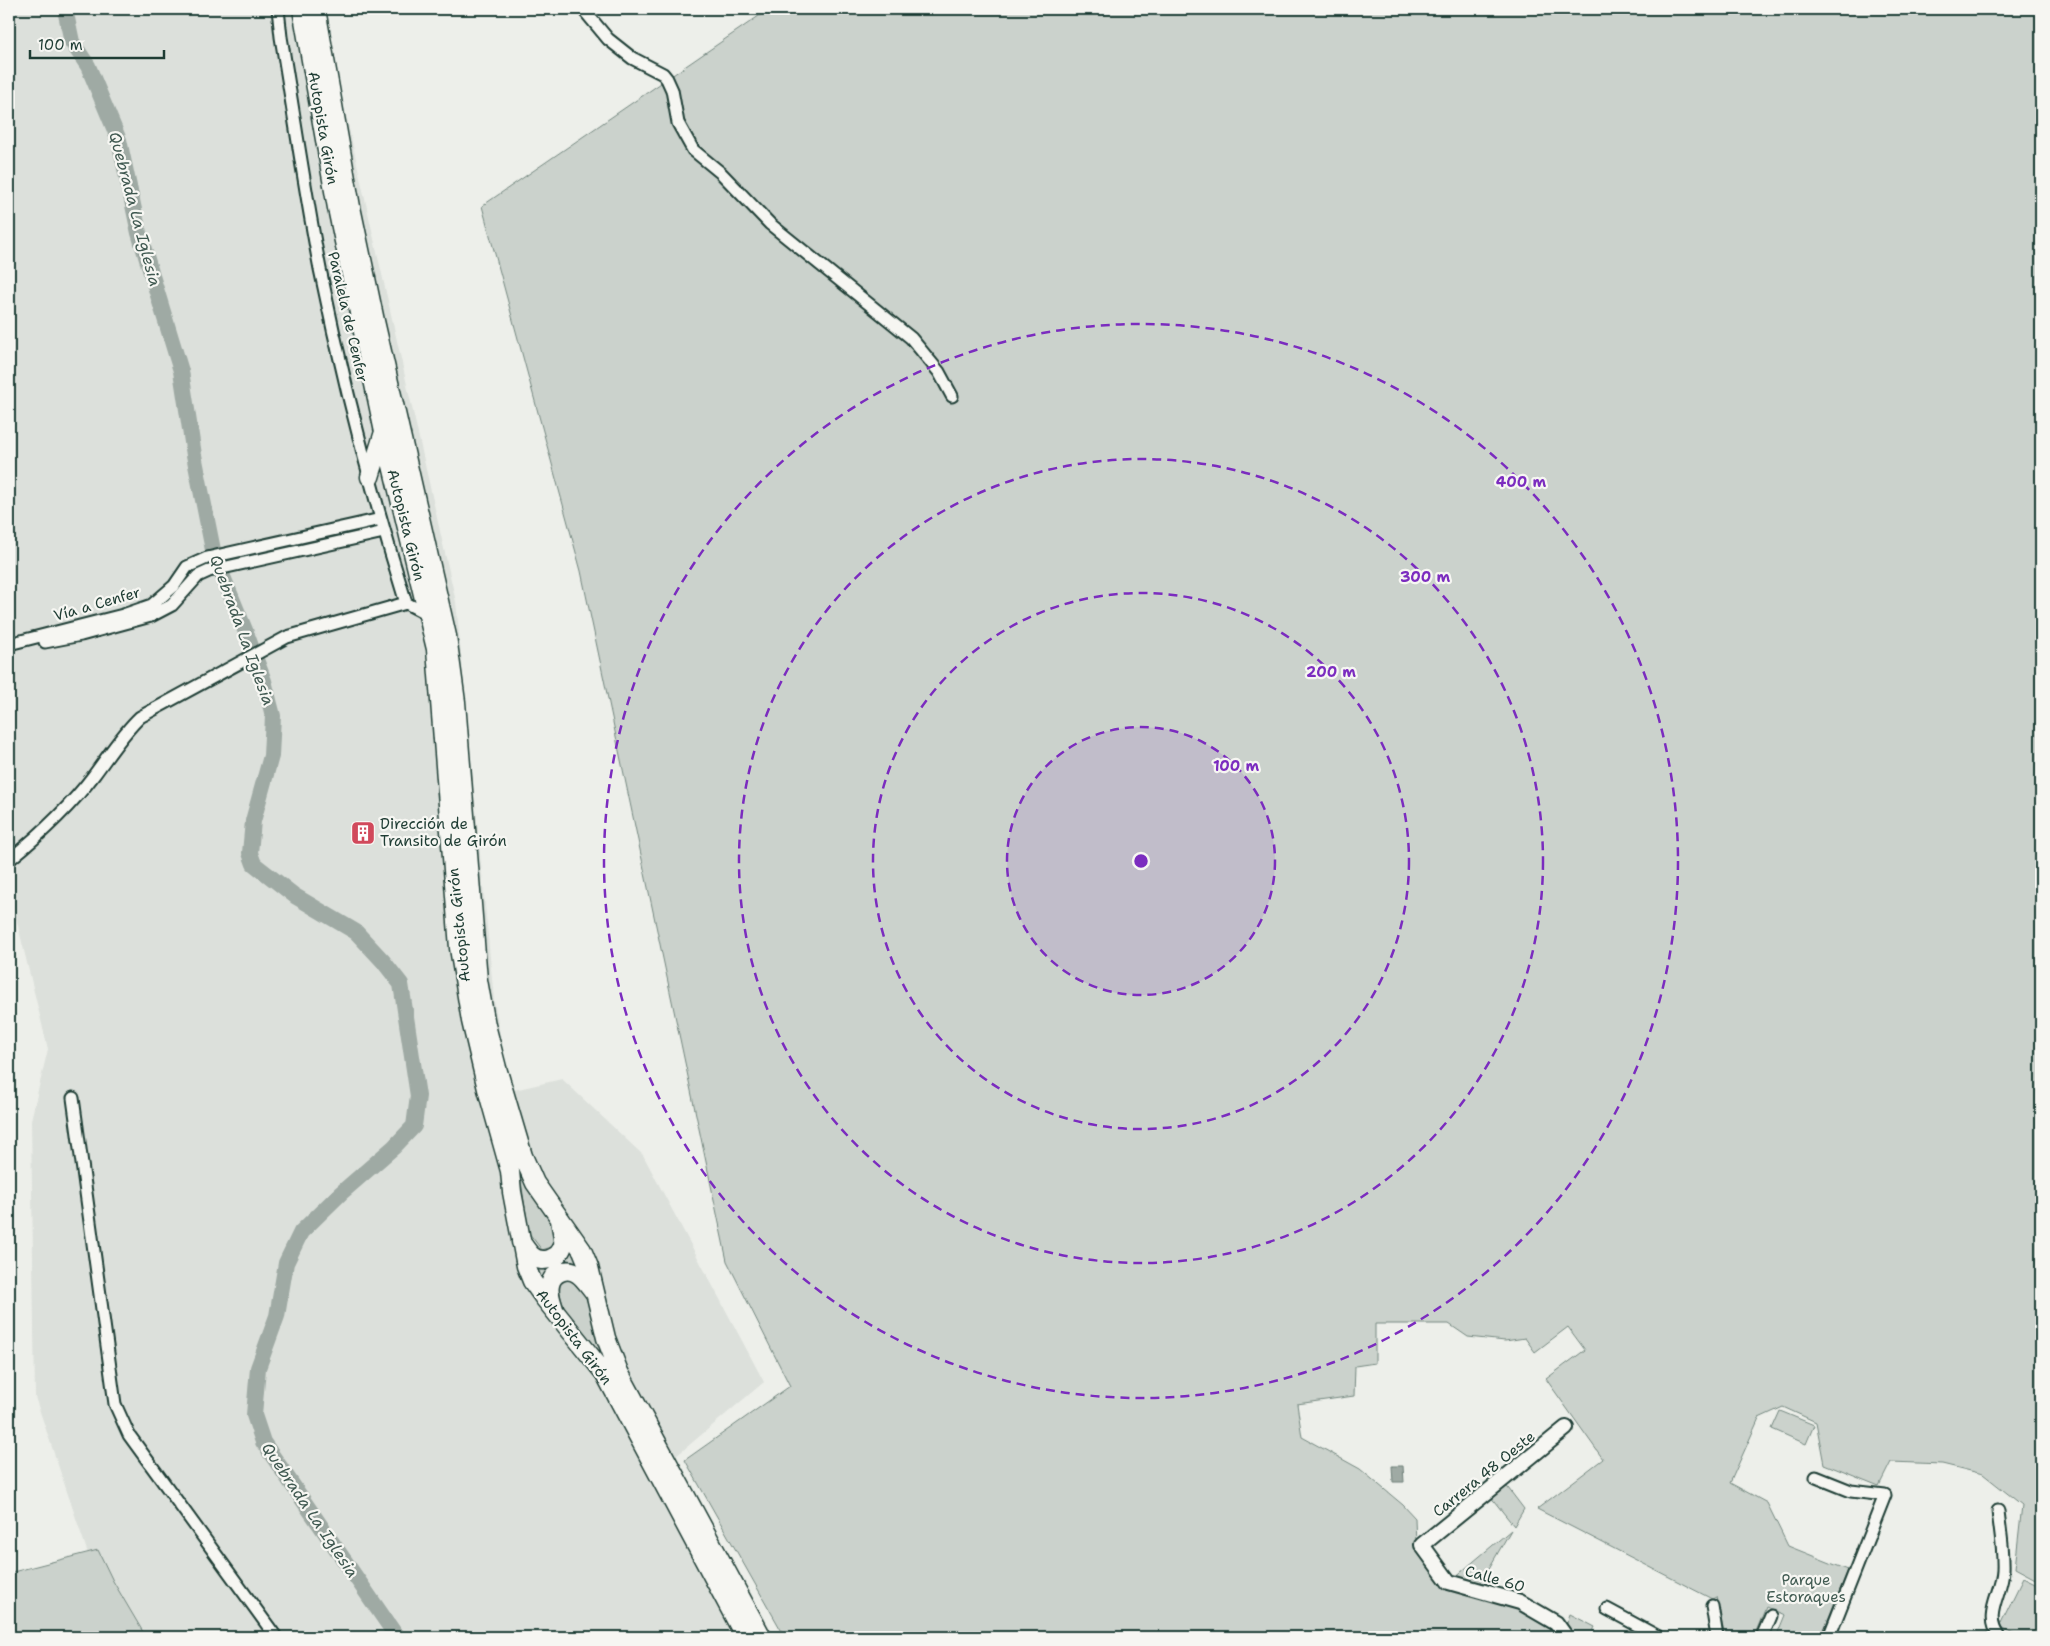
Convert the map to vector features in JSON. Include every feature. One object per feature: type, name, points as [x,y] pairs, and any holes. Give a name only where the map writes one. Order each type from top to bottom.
[{"type":"highway","name":"Autopista Girón","points":[[302,9],[338,208],[384,432],[436,649],[459,948],[471,1021],[487,1089],[510,1171],[512,1192],[526,1266],[532,1282],[589,1353],[612,1386],[745,1637]]},
{"type":"highway","name":"Autopista Girón","points":[[316,9],[351,207],[374,321],[447,636],[456,702],[478,980],[486,1025],[523,1156],[536,1183],[582,1250],[589,1267],[606,1338],[619,1372],[762,1637]]},
{"type":"highway","points":[[370,478],[384,432]]},
{"type":"highway","points":[[521,1241],[532,1256],[538,1259],[545,1260],[556,1256],[560,1252],[563,1243],[560,1219]]},
{"type":"highway","points":[[555,1313],[549,1291],[550,1284],[552,1278],[561,1272],[572,1271],[577,1273],[596,1294]]},
{"type":"street","name":"Paralela de Cenfer","points":[[278,9],[281,37],[320,268],[370,478],[406,603]]},
{"type":"street","points":[[583,9],[597,27],[615,44],[632,58],[662,74],[667,79],[672,90],[678,124],[693,150],[721,173],[770,224],[911,338],[939,372],[952,396]]},
{"type":"street","name":"Vía a Cenfer","points":[[9,644],[123,615],[152,605],[174,586],[187,567],[207,558],[381,519]]},
{"type":"street","name":"Vía a Cenfer","points":[[9,652],[151,616],[172,605],[198,576],[209,571],[384,532]]},
{"type":"street","points":[[9,860],[37,837],[95,775],[128,728],[140,717],[288,637],[406,603],[428,614]]},
{"type":"street","points":[[73,1098],[116,1404],[128,1435],[276,1637]]},
{"type":"street","name":"Carrera 48 Oeste","points":[[1422,1545],[1566,1428]]},
{"type":"street","points":[[1816,1477],[1850,1490],[1886,1495],[1829,1637]]},
{"type":"street","points":[[1998,1511],[2003,1569],[1991,1616],[1993,1627],[1999,1637]]},
{"type":"street","name":"Calle 60","points":[[1422,1545],[1449,1582],[1520,1602],[1556,1623],[1566,1637]]},
{"type":"street","points":[[1712,1606],[1717,1637]]},
{"type":"street","points":[[1607,1609],[1660,1637]]},
{"type":"street","points":[[1762,1637],[1771,1616]]},
{"type":"shaded area","points":[[9,9],[322,9],[456,602],[494,1000],[510,1091],[562,1079],[643,1155],[764,1382],[675,1457],[775,1637],[126,1637],[104,1601],[35,1397],[31,1120],[48,1049],[9,889]]},
{"type":"shaded area","points":[[1392,1466],[1403,1466],[1404,1482],[1393,1482]]},
{"type":"green space","name":"Parque Estoraques","points":[[769,9],[2041,9],[2041,1582],[2015,1568],[2022,1505],[1983,1474],[1942,1464],[1891,1462],[1879,1486],[1824,1464],[1816,1422],[1783,1407],[1759,1418],[1730,1483],[1767,1503],[1788,1546],[1848,1570],[1821,1637],[1776,1637],[1785,1615],[1766,1607],[1755,1634],[1725,1637],[1716,1597],[1712,1599],[1537,1509],[1603,1459],[1546,1379],[1585,1350],[1568,1327],[1535,1352],[1525,1338],[1505,1341],[1468,1337],[1449,1324],[1375,1324],[1375,1363],[1355,1366],[1354,1396],[1297,1404],[1302,1437],[1360,1469],[1403,1505],[1415,1518],[1416,1546],[1447,1589],[1519,1608],[1553,1628],[1559,1637],[785,1637],[685,1460],[790,1386],[727,1261],[581,571],[482,206]]},
{"type":"green space","points":[[520,1175],[528,1183],[559,1230],[555,1246],[542,1250],[529,1233]]},
{"type":"green space","points":[[567,1236],[585,1275],[573,1265],[545,1291],[531,1262],[541,1265]]},
{"type":"green space","points":[[561,1280],[573,1281],[586,1297],[604,1357],[573,1322],[567,1312],[560,1291]]},
{"type":"green space","points":[[1780,1411],[1814,1425],[1806,1444],[1772,1429]]},
{"type":"green space","points":[[1505,1484],[1524,1509],[1514,1526],[1490,1496]]},
{"type":"green space","points":[[1511,1530],[1480,1584],[1454,1578]]},
{"type":"green space","points":[[98,1550],[113,1581],[146,1637],[9,1637],[9,1573]]},
{"type":"green space","points":[[2023,1578],[2041,1587],[2041,1637],[2021,1637],[1999,1627]]},
{"type":"green space","points":[[1570,1614],[1595,1627],[1590,1637],[1573,1637],[1566,1626]]},
{"type":"waterway","name":"Quebrada La Iglesia","points":[[65,9],[72,42],[88,66],[119,140],[139,233],[181,371],[194,455],[214,555],[264,681],[273,716],[271,756],[253,821],[250,853],[254,864],[295,896],[356,932],[401,984],[418,1096],[414,1126],[394,1147],[341,1193],[301,1232],[286,1263],[277,1316],[258,1368],[254,1415],[263,1442],[397,1637]]},
{"type":"place","name":"Dirección de Transito de Girón","points":[[363,833]]}]
